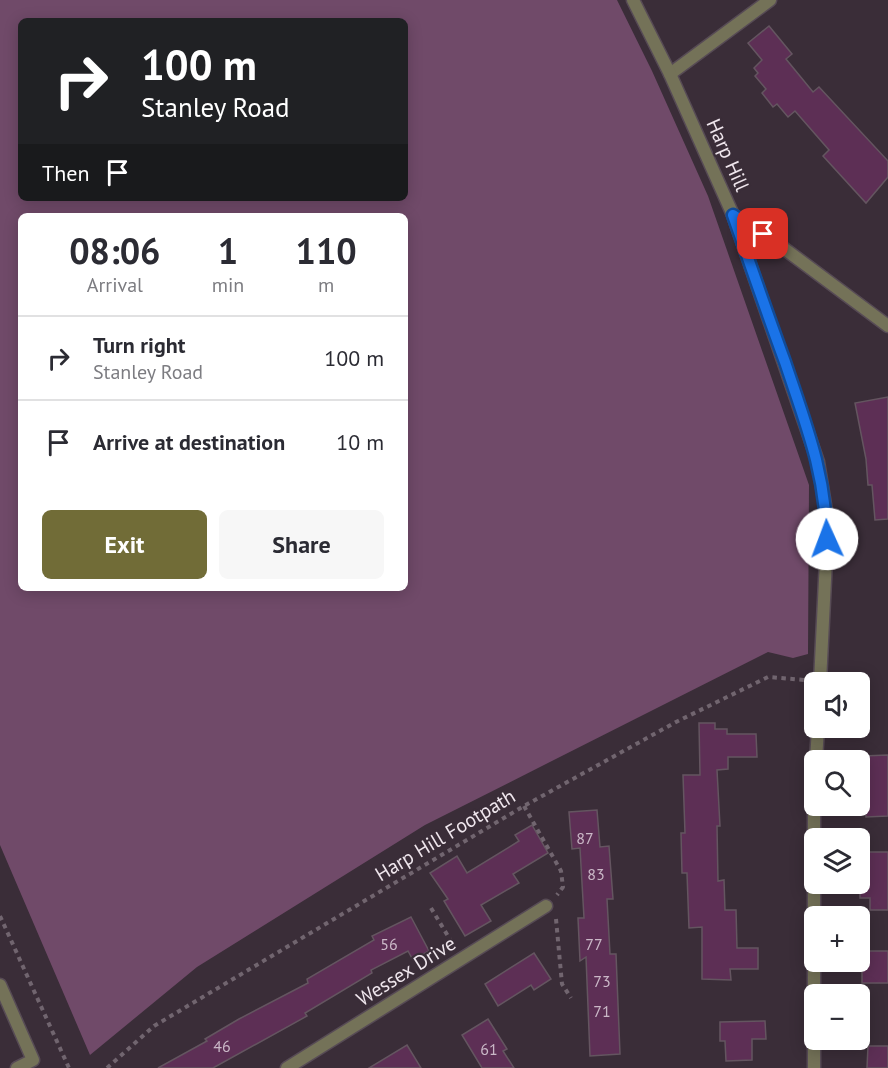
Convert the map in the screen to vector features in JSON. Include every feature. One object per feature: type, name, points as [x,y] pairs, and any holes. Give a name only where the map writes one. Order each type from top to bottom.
[{"type":"street","name":"Harp Hill","points":[[633,0],[670,74],[733,215],[812,440],[826,511],[826,567],[820,672]]},
{"type":"street","points":[[670,74],[770,0]]},
{"type":"street","points":[[733,215],[778,243],[888,326]]},
{"type":"street","points":[[814,816],[814,1068]]},
{"type":"street","name":"Wessex Drive","points":[[287,1068],[546,906]]},
{"type":"street","points":[[0,985],[33,1060],[17,1068]]},
{"type":"path","name":"Harp Hill Footpath","points":[[107,1068],[154,1026],[524,806],[676,722],[768,677],[804,680]]},
{"type":"path","points":[[524,806],[561,871],[563,887],[546,906],[556,918],[562,984],[571,998]]},
{"type":"path","points":[[431,908],[462,959]]},
{"type":"path","points":[[0,916],[69,1068]]},
{"type":"shaded area","points":[[0,0],[617,0],[652,71],[708,196],[809,485],[808,654],[793,658],[768,652],[425,825],[197,967],[90,1055],[0,845]]},
{"type":"building","points":[[769,26],[792,54],[786,59],[813,92],[819,87],[888,161],[888,177],[866,203],[823,156],[829,150],[795,111],[788,117],[777,104],[773,107],[762,93],[766,89],[755,76],[758,73],[754,68],[762,60],[748,43]]},
{"type":"building","points":[[888,397],[888,519],[875,520],[872,485],[868,485],[866,459],[855,403]]},
{"type":"building","points":[[699,723],[715,723],[715,729],[727,729],[727,734],[756,734],[757,757],[728,757],[728,769],[717,770],[720,826],[717,826],[718,881],[724,880],[725,910],[736,910],[737,948],[758,948],[758,969],[730,969],[731,980],[702,979],[702,927],[689,928],[687,873],[682,873],[681,833],[685,833],[683,775],[700,775]]},
{"type":"building","points":[[888,755],[888,816],[866,817],[870,816],[870,756]]},
{"type":"building","points":[[597,810],[600,847],[609,846],[613,899],[607,899],[610,954],[616,954],[620,1054],[590,1056],[586,957],[580,961],[578,918],[584,918],[580,848],[572,849],[569,812]]},
{"type":"building","points":[[532,825],[548,853],[513,874],[519,883],[481,905],[491,921],[465,936],[444,901],[448,899],[430,873],[457,856],[467,873],[519,841],[515,835]]},
{"type":"building","points":[[870,852],[888,852],[888,910],[870,910],[870,898],[860,898],[860,894],[870,894]]},
{"type":"building","points":[[411,917],[429,951],[413,960],[408,951],[371,970],[372,973],[305,1013],[307,1016],[213,1068],[158,1068],[207,1041],[205,1039],[239,1019],[308,983],[307,979],[374,940],[372,936]]},
{"type":"building","points":[[870,951],[888,951],[888,983],[862,983],[862,972],[870,972]]},
{"type":"building","points":[[534,953],[551,979],[534,990],[531,985],[498,1006],[485,984]]},
{"type":"building","points":[[488,1019],[507,1049],[503,1051],[514,1068],[482,1068],[462,1035]]},
{"type":"building","points":[[765,1021],[766,1039],[752,1039],[752,1060],[726,1061],[725,1041],[720,1041],[720,1022]]},
{"type":"building","points":[[407,1045],[421,1068],[369,1068]]},
{"type":"building","points":[[870,1046],[888,1046],[888,1068],[867,1068]]},
{"type":"route","points":[[763,234],[733,215],[812,440],[822,484],[827,539]]}]
